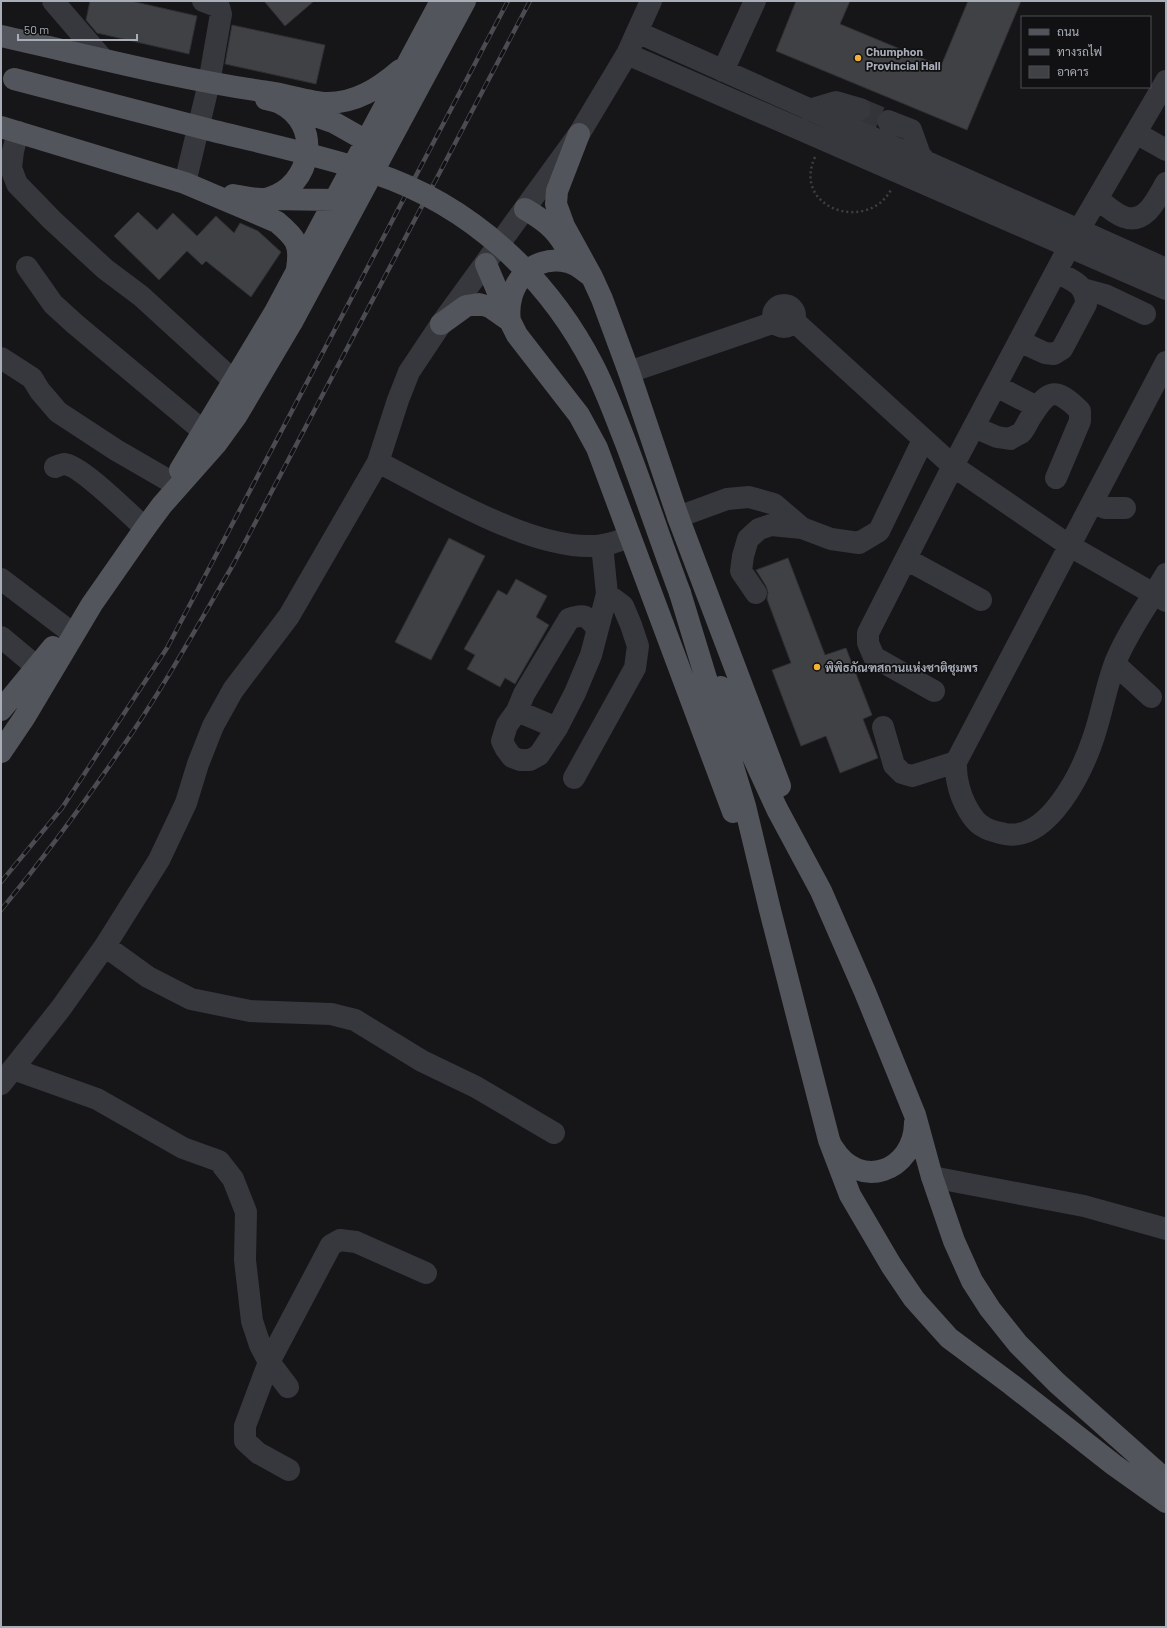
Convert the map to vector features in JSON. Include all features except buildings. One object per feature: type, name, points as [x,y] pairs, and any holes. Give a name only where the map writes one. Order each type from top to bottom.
[{"type":"main road","points":[[376,145],[408,63],[441,1]]},
{"type":"main road","points":[[1,752],[24,718],[92,604],[145,528],[162,505],[216,444],[237,415],[292,322],[344,203],[376,145],[464,1]]},
{"type":"main road","points":[[1,36],[209,83],[280,103],[333,122],[376,145]]},
{"type":"main road","points":[[209,83],[285,94],[327,103],[356,98],[372,92],[388,81],[408,63]]},
{"type":"main road","points":[[8,78],[283,147],[376,174],[416,191],[452,210],[485,232],[511,254],[545,294],[571,328],[593,365],[631,458],[680,592],[745,806],[828,1140],[850,1195],[891,1265],[914,1299],[931,1320],[949,1338],[1114,1465],[1166,1502]]},
{"type":"main road","points":[[268,199],[284,192],[297,180],[305,165],[308,151],[307,136],[301,123],[292,112],[280,103]]},
{"type":"main road","points":[[9,130],[185,183],[229,194],[268,199],[344,203]]},
{"type":"main road","points":[[580,134],[557,191],[556,204],[564,226],[592,277],[629,372],[678,517],[821,891],[865,992],[915,1115],[932,1177],[954,1241],[972,1281],[990,1310],[1018,1344],[1057,1383],[1166,1480]]},
{"type":"main road","points":[[185,183],[277,222],[290,232],[300,253],[296,272]]},
{"type":"main road","points":[[162,505],[173,483],[234,381],[296,272],[344,203]]},
{"type":"main road","points":[[525,210],[543,219],[552,227],[560,238],[574,264]]},
{"type":"main road","points":[[509,315],[512,290],[518,279],[528,270],[542,263],[558,261],[574,264],[592,277]]},
{"type":"main road","points":[[486,264],[496,290],[509,315],[517,335],[556,383],[579,415],[597,448],[629,538],[770,910]]},
{"type":"main road","points":[[441,324],[466,306],[479,304],[509,315]]},
{"type":"main road","points":[[680,592],[770,795],[821,891]]},
{"type":"main road","points":[[1,710],[68,630],[92,604]]},
{"type":"main road","points":[[828,1140],[846,1164],[858,1170],[872,1172],[885,1170],[897,1164],[907,1154],[913,1142],[915,1115]]},
{"type":"street","points":[[53,1],[102,58]]},
{"type":"street","points":[[185,183],[209,83],[221,14],[219,7],[203,1]]},
{"type":"street","points":[[288,1387],[269,1362],[260,1345],[252,1321],[245,1260],[246,1212],[233,1179],[219,1161],[183,1148],[97,1099],[7,1077],[105,946],[159,860],[186,803],[198,764],[213,726],[233,690],[289,616],[378,462],[398,400],[410,372],[441,324],[580,134],[627,54],[651,1]]},
{"type":"street","points":[[723,71],[754,1]]},
{"type":"street","points":[[637,32],[809,110],[915,173]]},
{"type":"street","points":[[627,54],[823,140],[915,173],[1074,239],[1166,269]]},
{"type":"street","points":[[934,691],[874,657],[868,644],[868,633],[953,466],[1056,272],[1166,81]]},
{"type":"street","points":[[809,110],[836,102],[860,109]]},
{"type":"street","points":[[888,121],[911,130],[920,155],[915,173]]},
{"type":"street","points":[[9,130],[13,151],[11,168],[18,184],[52,220],[105,269],[141,296],[234,381]]},
{"type":"street","points":[[1136,133],[1166,150]]},
{"type":"street","points":[[1098,199],[1124,217],[1139,217],[1150,210],[1166,183]]},
{"type":"street","points":[[1074,239],[1166,289]]},
{"type":"street","points":[[27,267],[53,304],[203,431]]},
{"type":"street","points":[[1019,341],[1045,353],[1054,354],[1062,349],[1086,304],[1086,296],[1080,284],[1056,272]]},
{"type":"street","points":[[1083,289],[1105,295],[1145,314]]},
{"type":"street","points":[[629,372],[785,321],[953,466],[1070,546],[1160,597]]},
{"type":"street","points":[[1,358],[32,378],[40,391],[58,412],[116,450],[173,483]]},
{"type":"street","points":[[1166,362],[956,762],[958,784],[965,806],[976,821],[985,828],[995,832],[1011,835],[1029,832],[1046,820],[1066,796],[1074,783],[1094,737],[1115,664],[1134,625],[1160,597],[1166,574]]},
{"type":"street","points":[[996,386],[1037,407]]},
{"type":"street","points":[[974,427],[997,437],[1010,439],[1022,432],[1042,399],[1051,394],[1058,395],[1070,401],[1080,411],[1080,421],[1056,478]]},
{"type":"street","points":[[756,593],[742,571],[743,556],[748,539],[759,529],[772,525],[802,528],[831,539],[859,543],[879,531],[923,440]]},
{"type":"street","points":[[378,462],[501,524],[537,538],[571,545],[602,545],[629,538]]},
{"type":"street","points":[[55,467],[64,464],[75,468],[96,482],[110,498],[145,528]]},
{"type":"street","points":[[678,517],[727,499],[749,497],[774,504],[802,528]]},
{"type":"street","points":[[1093,502],[1105,508],[1125,508]]},
{"type":"street","points":[[597,628],[588,617],[578,615],[569,619],[524,694],[517,711],[507,725],[502,741],[512,757],[520,760],[530,760],[539,755],[557,728],[575,693],[591,655],[607,594],[602,545]]},
{"type":"street","points":[[906,559],[981,600]]},
{"type":"street","points":[[1,579],[68,630]]},
{"type":"street","points":[[574,778],[635,668],[638,646],[631,625],[623,606],[607,594]]},
{"type":"street","points":[[1,637],[37,667]]},
{"type":"street","points":[[1115,664],[1151,697]]},
{"type":"street","points":[[517,711],[557,728]]},
{"type":"street","points":[[883,727],[894,765],[902,773],[912,776],[956,762]]},
{"type":"street","points":[[105,946],[148,977],[190,999],[250,1011],[331,1014],[355,1020],[422,1061],[476,1087],[554,1133]]},
{"type":"street","points":[[932,1177],[1084,1206],[1166,1229]]},
{"type":"street","points":[[289,1470],[258,1453],[245,1441],[245,1426],[269,1362],[330,1245],[340,1240],[356,1242],[426,1272]]},
{"type":"path","points":[[823,140],[813,161],[810,174],[813,188],[820,200],[835,211],[856,212],[875,206],[915,173]]},
{"type":"tunnel","points":[[860,109],[888,121]]},
{"type":"railway","points":[[1,882],[62,808],[167,648],[508,1]]},
{"type":"railway","points":[[1,910],[47,852],[134,729],[164,683],[234,563],[530,1]]},
{"type":"place","name":"Chumphon Provincial Hall","points":[[858,58]]},
{"type":"place","name":"พิพิธภัณฑสถานแห่งชาติชุมพร","points":[[817,667]]}]
